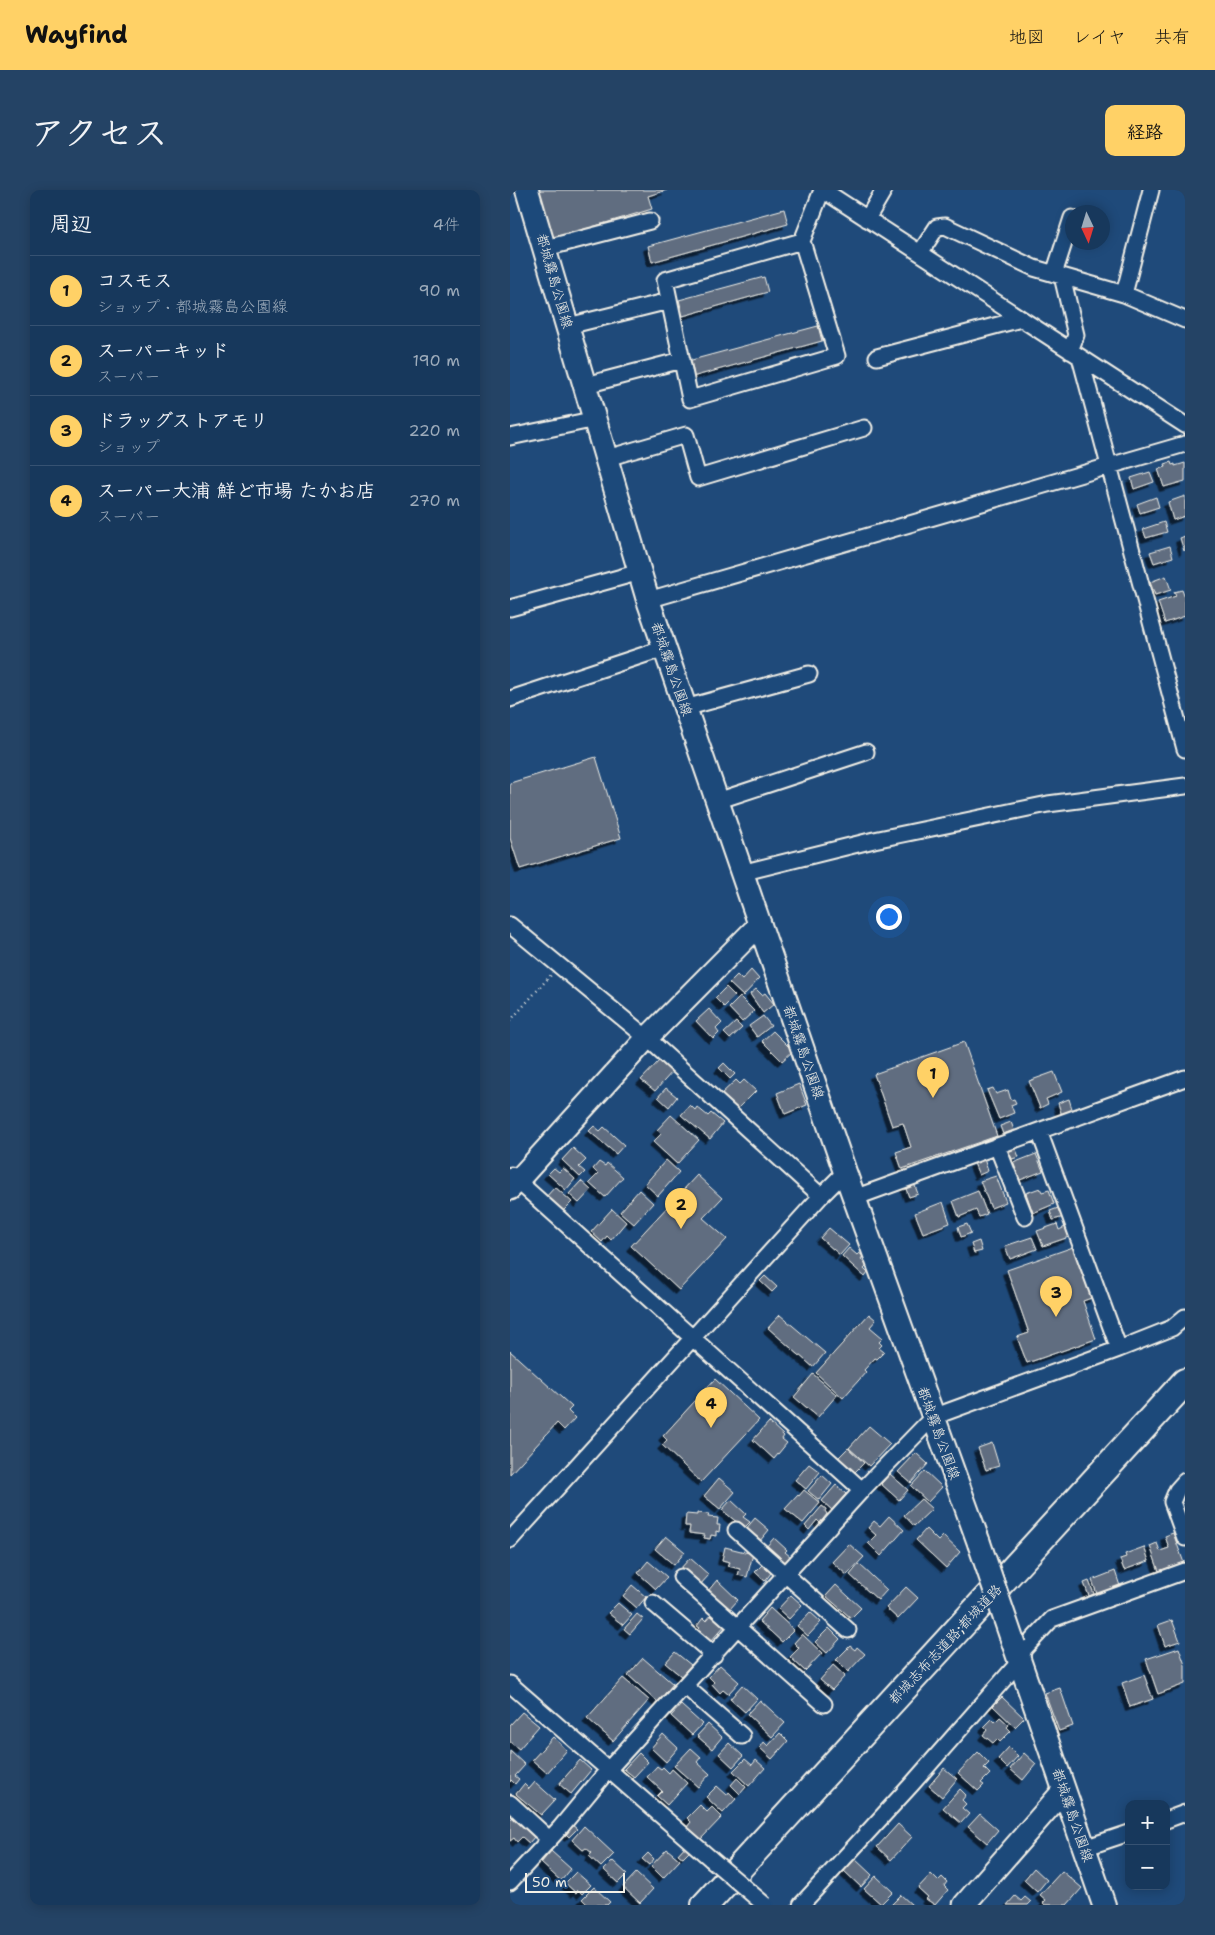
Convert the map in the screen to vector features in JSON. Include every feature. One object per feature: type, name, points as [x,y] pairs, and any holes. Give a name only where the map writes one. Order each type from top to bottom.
[{"type":"highway","name":"都城志布志道路;都城道路","points":[[705,1905],[1185,1382]]},
{"type":"main road","name":"都城霧島公園線","points":[[528,190],[648,600],[854,1198],[979,1543],[1084,1848],[1100,1902]]},
{"type":"street","points":[[802,241],[665,280],[690,399],[836,356],[802,241],[823,190],[1185,425]]},
{"type":"street","points":[[867,218],[884,190]]},
{"type":"street","points":[[1124,294],[1152,190]]},
{"type":"street","points":[[546,248],[650,221]]},
{"type":"street","points":[[920,253],[937,227],[945,226],[1034,268],[1124,294],[1185,320]]},
{"type":"street","points":[[1065,248],[1058,275],[1076,334],[1075,354],[1109,467],[1185,749]]},
{"type":"street","points":[[568,326],[669,301]]},
{"type":"street","points":[[877,357],[1021,319]]},
{"type":"street","points":[[586,385],[682,360]]},
{"type":"street","points":[[510,437],[596,419]]},
{"type":"street","points":[[607,458],[686,435],[698,478],[864,428]]},
{"type":"street","points":[[648,600],[1185,444]]},
{"type":"street","points":[[510,608],[640,572]]},
{"type":"street","points":[[510,699],[665,648]]},
{"type":"street","points":[[685,708],[809,674]]},
{"type":"street","points":[[717,801],[866,752]]},
{"type":"street","points":[[742,873],[874,840],[1048,804],[1185,786]]},
{"type":"street","points":[[760,924],[647,1038],[513,1181],[694,1339],[862,1490]]},
{"type":"street","points":[[510,925],[647,1038],[821,1196]]},
{"type":"street","points":[[854,1198],[1185,1078]]},
{"type":"street","points":[[1039,1131],[1119,1349]]},
{"type":"street","points":[[997,1146],[1025,1217]]},
{"type":"street","points":[[510,1540],[694,1339],[821,1196],[845,1172]]},
{"type":"street","points":[[510,1882],[549,1840],[608,1770],[862,1490],[933,1416],[1119,1349],[1172,1328],[1185,1317]]},
{"type":"street","points":[[1185,1481],[1177,1490],[1172,1502],[1185,1538]]},
{"type":"street","points":[[736,1530],[848,1630]]},
{"type":"street","points":[[801,1905],[912,1784],[1017,1653],[1024,1649],[1052,1620],[1185,1571]]},
{"type":"street","points":[[681,1577],[824,1704]]},
{"type":"street","points":[[654,1604],[714,1655]]},
{"type":"street","points":[[685,1686],[742,1736]]},
{"type":"street","points":[[513,1693],[608,1770],[764,1905]]},
{"type":"street","points":[[964,1905],[1064,1790]]},
{"type":"street","points":[[510,1803],[549,1840]]},
{"type":"street","points":[[1170,1819],[1185,1813]]},
{"type":"street","points":[[1084,1848],[1125,1834]]},
{"type":"path","points":[[510,1021],[560,965]]},
{"type":"building","points":[[538,190],[667,190],[648,196],[652,209],[552,239]]},
{"type":"building","points":[[784,209],[788,224],[652,262],[648,246]]},
{"type":"building","points":[[764,277],[768,292],[683,316],[679,300]]},
{"type":"building","points":[[818,326],[822,341],[692,377],[688,361]]},
{"type":"building","points":[[1171,462],[1175,466],[1185,463],[1185,481],[1164,487],[1158,469],[1166,467],[1165,464]]},
{"type":"building","points":[[1150,472],[1154,482],[1134,489],[1131,478]]},
{"type":"building","points":[[1185,496],[1185,516],[1173,520],[1168,502]]},
{"type":"building","points":[[1156,497],[1159,507],[1140,513],[1137,504]]},
{"type":"building","points":[[1164,522],[1167,532],[1146,538],[1143,529]]},
{"type":"building","points":[[1185,536],[1185,550],[1184,551],[1180,538]]},
{"type":"building","points":[[1170,546],[1173,557],[1154,563],[1150,552]]},
{"type":"building","points":[[1166,576],[1171,590],[1155,595],[1150,582]]},
{"type":"building","points":[[1182,590],[1185,598],[1185,616],[1165,623],[1158,602],[1176,596],[1174,592]]},
{"type":"building","points":[[596,757],[621,838],[520,869],[510,838],[510,783]]},
{"type":"building","points":[[751,970],[759,979],[743,996],[729,983],[737,975],[742,980]]},
{"type":"building","points":[[726,987],[735,996],[724,1007],[715,998]]},
{"type":"building","points":[[756,989],[762,995],[765,993],[774,1004],[763,1013],[750,994]]},
{"type":"building","points":[[740,997],[754,1011],[742,1022],[729,1008]]},
{"type":"building","points":[[709,1009],[722,1023],[716,1029],[719,1033],[713,1039],[696,1021]]},
{"type":"building","points":[[763,1016],[771,1026],[757,1037],[749,1026]]},
{"type":"building","points":[[736,1022],[742,1028],[730,1039],[724,1033]]},
{"type":"building","points":[[773,1031],[793,1051],[782,1061],[762,1041]]},
{"type":"building","points":[[964,1042],[997,1136],[902,1169],[896,1152],[911,1147],[903,1123],[892,1126],[874,1074]]},
{"type":"building","points":[[660,1060],[673,1071],[655,1091],[641,1080]]},
{"type":"building","points":[[724,1063],[735,1074],[730,1079],[719,1068]]},
{"type":"building","points":[[1054,1072],[1062,1092],[1046,1099],[1048,1104],[1040,1108],[1029,1081]]},
{"type":"building","points":[[736,1080],[740,1084],[744,1080],[756,1091],[736,1111],[720,1095]]},
{"type":"building","points":[[799,1084],[807,1105],[785,1114],[777,1093]]},
{"type":"building","points":[[666,1088],[677,1097],[669,1107],[658,1097]]},
{"type":"building","points":[[993,1088],[996,1094],[1008,1090],[1011,1100],[1014,1099],[1016,1103],[1011,1105],[1014,1113],[999,1119],[987,1090]]},
{"type":"building","points":[[1069,1099],[1073,1112],[1062,1116],[1058,1103]]},
{"type":"building","points":[[690,1105],[695,1110],[697,1107],[708,1116],[711,1113],[723,1123],[710,1139],[681,1115]]},
{"type":"building","points":[[671,1115],[699,1140],[677,1164],[653,1142],[661,1134],[657,1130]]},
{"type":"building","points":[[1011,1122],[1014,1130],[1003,1134],[1000,1126]]},
{"type":"building","points":[[594,1126],[600,1131],[604,1127],[624,1145],[616,1154],[589,1131]]},
{"type":"building","points":[[1015,1147],[1019,1157],[1012,1159],[1008,1150]]},
{"type":"building","points":[[573,1148],[586,1160],[579,1167],[585,1172],[580,1177],[562,1160]]},
{"type":"building","points":[[1036,1154],[1043,1171],[1020,1180],[1013,1163]]},
{"type":"building","points":[[984,1159],[988,1171],[979,1175],[974,1163]]},
{"type":"building","points":[[666,1160],[679,1172],[658,1196],[645,1184]]},
{"type":"building","points":[[599,1162],[605,1166],[607,1163],[623,1177],[605,1197],[589,1183],[598,1174],[593,1169]]},
{"type":"building","points":[[554,1168],[559,1172],[563,1168],[575,1179],[566,1190],[548,1174]]},
{"type":"building","points":[[697,1175],[722,1198],[703,1218],[727,1239],[679,1290],[631,1246]]},
{"type":"building","points":[[996,1176],[1006,1202],[991,1208],[980,1181]]},
{"type":"building","points":[[581,1181],[591,1190],[579,1203],[569,1194]]},
{"type":"building","points":[[914,1183],[918,1194],[909,1197],[905,1186]]},
{"type":"building","points":[[555,1187],[572,1202],[562,1212],[545,1198]]},
{"type":"building","points":[[1040,1188],[1042,1192],[1049,1190],[1054,1204],[1033,1213],[1026,1193]]},
{"type":"building","points":[[639,1190],[653,1203],[634,1224],[620,1212]]},
{"type":"building","points":[[978,1191],[987,1214],[979,1217],[976,1210],[959,1217],[953,1201]]},
{"type":"building","points":[[943,1202],[950,1223],[923,1233],[915,1213]]},
{"type":"building","points":[[1061,1207],[1064,1217],[1053,1220],[1050,1211]]},
{"type":"building","points":[[612,1209],[626,1222],[611,1240],[607,1236],[602,1242],[591,1232]]},
{"type":"building","points":[[967,1224],[971,1233],[961,1237],[958,1227]]},
{"type":"building","points":[[1057,1224],[1059,1230],[1065,1227],[1069,1237],[1043,1246],[1037,1231]]},
{"type":"building","points":[[829,1228],[849,1245],[840,1255],[820,1238]]},
{"type":"building","points":[[1032,1237],[1037,1249],[1010,1259],[1005,1246]]},
{"type":"building","points":[[979,1241],[982,1251],[974,1253],[971,1244]]},
{"type":"building","points":[[1076,1246],[1094,1297],[1083,1301],[1096,1339],[1027,1363],[1017,1337],[1029,1333],[1007,1270]]},
{"type":"building","points":[[849,1248],[857,1255],[859,1253],[863,1256],[861,1259],[867,1266],[864,1269],[868,1273],[865,1277],[842,1256]]},
{"type":"building","points":[[765,1276],[777,1287],[772,1292],[760,1281]]},
{"type":"building","points":[[869,1314],[876,1320],[870,1327],[883,1338],[879,1342],[882,1345],[879,1348],[884,1352],[877,1359],[875,1358],[864,1370],[866,1372],[843,1398],[816,1373]]},
{"type":"building","points":[[780,1315],[825,1353],[813,1367],[768,1328]]},
{"type":"building","points":[[510,1351],[572,1407],[568,1411],[575,1418],[564,1430],[557,1423],[510,1474]]},
{"type":"building","points":[[813,1374],[837,1395],[818,1417],[794,1397]]},
{"type":"building","points":[[715,1379],[759,1420],[701,1482],[662,1445],[667,1440],[663,1436]]},
{"type":"building","points":[[769,1422],[784,1436],[782,1439],[787,1443],[774,1459],[753,1440]]},
{"type":"building","points":[[869,1426],[890,1444],[869,1466],[849,1448]]},
{"type":"building","points":[[992,1443],[999,1466],[986,1470],[978,1448]]},
{"type":"building","points":[[848,1448],[864,1463],[853,1474],[837,1459]]},
{"type":"building","points":[[916,1453],[928,1464],[911,1483],[898,1472]]},
{"type":"building","points":[[809,1464],[820,1472],[806,1489],[795,1480]]},
{"type":"building","points":[[925,1471],[942,1487],[928,1502],[911,1486]]},
{"type":"building","points":[[890,1474],[908,1490],[899,1500],[881,1484]]},
{"type":"building","points":[[822,1475],[832,1484],[819,1500],[808,1491]]},
{"type":"building","points":[[719,1478],[735,1492],[720,1509],[704,1496]]},
{"type":"building","points":[[836,1485],[846,1494],[832,1510],[822,1501]]},
{"type":"building","points":[[804,1490],[820,1503],[803,1523],[785,1509]]},
{"type":"building","points":[[921,1499],[932,1509],[914,1526],[904,1515]]},
{"type":"building","points":[[731,1500],[746,1514],[743,1517],[750,1522],[744,1528],[722,1510]]},
{"type":"building","points":[[822,1506],[826,1509],[827,1514],[820,1523],[817,1520],[809,1530],[805,1526]]},
{"type":"building","points":[[697,1513],[709,1514],[708,1517],[718,1518],[717,1525],[720,1525],[719,1532],[716,1531],[716,1536],[711,1535],[710,1539],[704,1538],[705,1535],[689,1533],[690,1526],[685,1526],[686,1514],[697,1515]]},
{"type":"building","points":[[889,1516],[904,1530],[881,1556],[868,1543],[876,1535],[868,1528],[874,1521],[880,1526]]},
{"type":"building","points":[[755,1518],[769,1530],[759,1542],[745,1530]]},
{"type":"building","points":[[926,1529],[938,1541],[943,1536],[960,1552],[946,1568],[916,1540]]},
{"type":"building","points":[[1173,1533],[1184,1563],[1159,1571],[1150,1546],[1157,1543],[1160,1551],[1169,1548],[1165,1536]]},
{"type":"building","points":[[666,1536],[685,1552],[674,1565],[655,1549]]},
{"type":"building","points":[[774,1538],[787,1550],[785,1552],[791,1557],[784,1565],[765,1548]]},
{"type":"building","points":[[849,1544],[864,1557],[847,1575],[832,1562]]},
{"type":"building","points":[[725,1547],[753,1554],[747,1577],[738,1575],[740,1569],[728,1566],[730,1562],[722,1560]]},
{"type":"building","points":[[1144,1547],[1149,1561],[1124,1570],[1120,1559],[1126,1557],[1125,1554]]},
{"type":"building","points":[[690,1558],[709,1575],[699,1586],[680,1569]]},
{"type":"building","points":[[648,1561],[667,1577],[656,1589],[638,1573]]},
{"type":"building","points":[[859,1564],[887,1590],[878,1600],[850,1575]]},
{"type":"building","points":[[762,1565],[771,1573],[765,1581],[755,1572]]},
{"type":"building","points":[[1115,1571],[1120,1586],[1097,1594],[1092,1580]]},
{"type":"building","points":[[717,1580],[738,1600],[729,1610],[708,1591]]},
{"type":"building","points":[[1089,1581],[1094,1594],[1089,1596],[1084,1583]]},
{"type":"building","points":[[632,1585],[646,1597],[637,1608],[623,1596]]},
{"type":"building","points":[[836,1585],[861,1608],[851,1618],[826,1596]]},
{"type":"building","points":[[906,1587],[918,1598],[898,1619],[886,1608]]},
{"type":"building","points":[[791,1595],[802,1605],[789,1619],[778,1609]]},
{"type":"building","points":[[618,1603],[632,1615],[623,1625],[608,1613]]},
{"type":"building","points":[[770,1608],[794,1630],[782,1642],[759,1621]]},
{"type":"building","points":[[714,1612],[727,1623],[710,1642],[697,1631],[700,1628],[697,1626],[703,1618],[706,1621]]},
{"type":"building","points":[[810,1612],[821,1622],[808,1636],[797,1626]]},
{"type":"building","points":[[637,1614],[643,1619],[630,1634],[624,1629]]},
{"type":"building","points":[[1172,1620],[1180,1641],[1165,1646],[1158,1625]]},
{"type":"building","points":[[829,1628],[840,1639],[827,1653],[815,1642]]},
{"type":"building","points":[[802,1634],[822,1653],[805,1671],[790,1657],[799,1648],[794,1643]]},
{"type":"building","points":[[850,1646],[855,1650],[857,1647],[865,1654],[848,1672],[836,1660]]},
{"type":"building","points":[[1179,1648],[1185,1665],[1185,1684],[1158,1694],[1146,1659]]},
{"type":"building","points":[[675,1652],[691,1665],[681,1676],[665,1663]]},
{"type":"building","points":[[643,1658],[673,1684],[658,1702],[628,1675]]},
{"type":"building","points":[[720,1665],[739,1682],[728,1694],[723,1690],[720,1693],[709,1677]]},
{"type":"building","points":[[833,1665],[845,1676],[832,1690],[820,1680]]},
{"type":"building","points":[[1144,1675],[1153,1699],[1130,1707],[1122,1683]]},
{"type":"building","points":[[623,1678],[649,1700],[613,1741],[587,1718]]},
{"type":"building","points":[[742,1685],[757,1699],[745,1712],[730,1699]]},
{"type":"building","points":[[1060,1688],[1073,1726],[1059,1731],[1045,1693]]},
{"type":"building","points":[[1002,1697],[1024,1718],[1015,1727],[993,1706]]},
{"type":"building","points":[[760,1700],[785,1723],[772,1737],[747,1714]]},
{"type":"building","points":[[681,1705],[702,1724],[692,1735],[671,1716]]},
{"type":"building","points":[[522,1712],[539,1726],[519,1749],[510,1742],[510,1725]]},
{"type":"building","points":[[1000,1717],[1009,1725],[1007,1727],[1011,1731],[1000,1742],[997,1739],[993,1743],[983,1735],[987,1730],[984,1727],[992,1719],[995,1722]]},
{"type":"building","points":[[708,1724],[722,1737],[712,1749],[697,1736]]},
{"type":"building","points":[[780,1733],[788,1741],[772,1759],[760,1748],[764,1742],[768,1746]]},
{"type":"building","points":[[663,1734],[678,1748],[666,1762],[651,1748]]},
{"type":"building","points":[[553,1737],[567,1750],[547,1773],[532,1760]]},
{"type":"building","points":[[729,1743],[743,1756],[733,1767],[719,1754]]},
{"type":"building","points":[[1009,1747],[1018,1756],[1007,1768],[998,1759]]},
{"type":"building","points":[[691,1748],[701,1757],[697,1762],[710,1774],[698,1787],[674,1766]]},
{"type":"building","points":[[510,1751],[525,1765],[515,1776],[519,1779],[515,1784],[511,1780],[510,1782]]},
{"type":"building","points":[[978,1752],[989,1763],[984,1768],[990,1774],[981,1783],[984,1785],[978,1791],[958,1773]]},
{"type":"building","points":[[639,1753],[648,1762],[634,1777],[624,1769]]},
{"type":"building","points":[[1024,1753],[1036,1764],[1023,1780],[1010,1769]]},
{"type":"building","points":[[745,1759],[752,1765],[756,1760],[765,1768],[749,1786],[733,1771]]},
{"type":"building","points":[[580,1760],[591,1770],[571,1794],[559,1784]]},
{"type":"building","points":[[657,1766],[661,1769],[663,1767],[669,1773],[672,1769],[687,1783],[667,1805],[657,1796],[662,1791],[647,1777]]},
{"type":"building","points":[[944,1768],[957,1779],[942,1797],[929,1786]]},
{"type":"building","points":[[737,1778],[746,1787],[740,1794],[731,1785]]},
{"type":"building","points":[[535,1782],[555,1800],[541,1815],[516,1794],[524,1784],[529,1789]]},
{"type":"building","points":[[717,1786],[727,1795],[729,1792],[736,1799],[723,1813],[706,1797]]},
{"type":"building","points":[[960,1789],[966,1795],[962,1800],[966,1804],[962,1808],[969,1814],[961,1823],[943,1808]]},
{"type":"building","points":[[700,1805],[707,1812],[712,1807],[722,1817],[700,1840],[687,1827],[691,1822],[687,1818]]},
{"type":"building","points":[[980,1814],[998,1830],[987,1843],[968,1827]]},
{"type":"building","points":[[513,1817],[535,1836],[529,1843],[522,1837],[517,1842],[514,1838],[510,1841],[510,1820]]},
{"type":"building","points":[[571,1824],[577,1829],[569,1837],[564,1832]]},
{"type":"building","points":[[898,1824],[912,1837],[891,1860],[877,1847]]},
{"type":"building","points":[[584,1826],[614,1854],[601,1867],[589,1856],[592,1853],[586,1848],[583,1850],[572,1840]]},
{"type":"building","points":[[687,1844],[692,1849],[683,1858],[678,1854]]},
{"type":"building","points":[[667,1849],[680,1860],[663,1878],[651,1866]]},
{"type":"building","points":[[551,1851],[571,1869],[561,1881],[541,1863]]},
{"type":"building","points":[[648,1853],[654,1859],[649,1865],[642,1859]]},
{"type":"building","points":[[854,1858],[872,1875],[861,1887],[843,1870]]},
{"type":"building","points":[[613,1861],[627,1874],[618,1883],[604,1870]]},
{"type":"building","points":[[1034,1868],[1047,1880],[1037,1892],[1024,1880]]},
{"type":"building","points":[[1062,1871],[1082,1888],[1067,1905],[1045,1905],[1043,1903],[1046,1900],[1040,1895]]},
{"type":"building","points":[[576,1872],[591,1885],[582,1894],[578,1890],[576,1893],[565,1883]]},
{"type":"building","points":[[636,1873],[653,1889],[640,1903],[623,1887]]},
{"type":"building","points":[[931,1874],[938,1881],[942,1877],[947,1882],[944,1886],[948,1890],[935,1905],[926,1899],[928,1897],[918,1888]]},
{"type":"building","points":[[876,1876],[893,1892],[881,1904],[864,1889]]},
{"type":"building","points":[[594,1887],[610,1902],[607,1905],[588,1905],[582,1899]]},
{"type":"building","points":[[901,1895],[912,1905],[891,1905]]},
{"type":"building","points":[[1015,1896],[1021,1901],[1025,1897],[1031,1902],[1028,1905],[1007,1905]]},
{"type":"place","name":"コスモス","points":[[933,1098]]},
{"type":"place","name":"スーパーキッド","points":[[681,1229]]},
{"type":"place","name":"ドラッグストアモリ","points":[[1056,1317]]},
{"type":"place","name":"スーパー大浦 鮮ど市場 たかお店","points":[[711,1428]]}]
